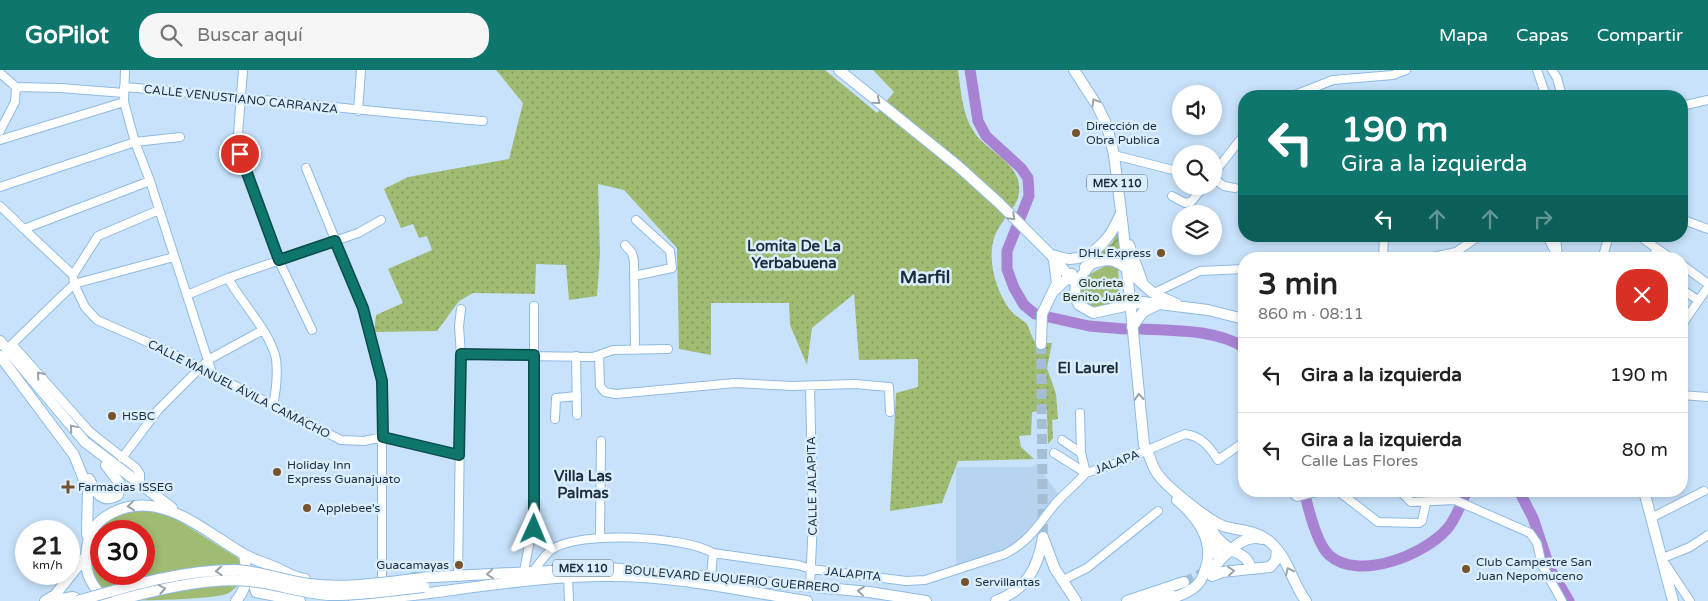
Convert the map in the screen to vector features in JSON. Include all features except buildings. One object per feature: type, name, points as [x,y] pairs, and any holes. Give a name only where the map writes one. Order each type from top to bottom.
[{"type":"main road","points":[[839,70],[958,166],[999,203],[1051,254],[1072,280],[1076,299],[1086,310],[1093,313],[1130,304],[1157,304],[1238,318]]},
{"type":"main road","name":"MEX 110","points":[[1074,70],[1098,107],[1106,126],[1114,155],[1145,449],[1157,473],[1201,512],[1223,526],[1254,533],[1274,545]]},
{"type":"main road","points":[[1051,254],[1069,259],[1094,250],[1110,237],[1120,215]]},
{"type":"main road","points":[[1123,228],[1143,284]]},
{"type":"main road","points":[[1041,344],[1040,324],[1046,306],[1055,290],[1057,277],[1051,254]]},
{"type":"main road","points":[[1055,290],[1072,280],[1091,264],[1106,259],[1119,262],[1154,293],[1185,308]]},
{"type":"main road","points":[[1132,327],[1143,312],[1157,304]]},
{"type":"main road","points":[[5,347],[118,480],[120,484],[118,495],[112,498],[103,498],[96,494],[74,455],[5,347]]},
{"type":"main road","points":[[85,442],[140,486],[179,513]]},
{"type":"main road","points":[[1145,449],[1153,474],[1198,522],[1204,531],[1209,547],[1208,564],[1200,581],[1193,589],[1163,601]]},
{"type":"main road","points":[[74,455],[89,497],[87,542]]},
{"type":"main road","points":[[1646,497],[1674,601]]},
{"type":"main road","name":"MEX 110","points":[[107,601],[96,590],[89,576],[86,556],[87,542],[97,521],[122,507],[149,505],[179,513],[244,554]]},
{"type":"main road","points":[[1201,512],[1215,535],[1231,550],[1241,554],[1248,560],[1251,569]]},
{"type":"main road","points":[[1215,535],[1219,562]]},
{"type":"main road","points":[[996,601],[1014,591],[1031,575],[1038,561],[1043,537],[1050,557],[1076,601]]},
{"type":"main road","points":[[1274,545],[1276,560],[1270,567],[1211,572],[1231,550],[1252,538],[1274,545],[1306,601]]},
{"type":"main road","points":[[236,601],[242,594],[247,580],[244,554]]},
{"type":"main road","name":"BOULEVARD EUQUERIO GUERRERO","points":[[244,554],[289,574],[314,581],[334,582],[382,578],[424,583],[458,577],[529,571],[610,568],[869,592],[926,601]]},
{"type":"main road","points":[[45,601],[61,588],[86,556]]},
{"type":"main road","points":[[50,601],[73,597],[80,601],[141,583],[213,571],[251,571],[308,584],[331,586],[474,583],[486,586]]},
{"type":"main road","points":[[301,601],[259,594],[254,589],[255,581],[264,574],[302,582],[314,581]]},
{"type":"main road","name":"MEX 110","points":[[354,601],[441,597],[486,586],[607,576],[658,579],[762,598],[807,601]]},
{"type":"main road","points":[[115,601],[162,589],[213,582],[248,581],[307,593],[330,595],[424,583]]},
{"type":"main road","points":[[1127,601],[1186,584],[1147,601]]},
{"type":"street","points":[[125,70],[124,94],[135,142],[150,181],[213,376]]},
{"type":"street","points":[[243,70],[238,134],[240,154],[279,260],[312,330]]},
{"type":"street","points":[[358,111],[361,70]]},
{"type":"street","points":[[1307,90],[1333,80],[1393,75],[1406,70]]},
{"type":"street","points":[[1536,70],[1544,90]]},
{"type":"street","points":[[1552,70],[1557,78],[1560,90]]},
{"type":"street","points":[[0,73],[16,87],[15,102],[0,131]]},
{"type":"street","name":"CALLE VENUSTIANO CARRANZA","points":[[16,87],[61,88],[124,94],[240,96],[358,111],[483,120]]},
{"type":"street","points":[[0,140],[124,94]]},
{"type":"street","points":[[1688,104],[1708,100]]},
{"type":"street","points":[[0,187],[135,142],[180,137]]},
{"type":"street","points":[[1222,162],[1238,142]]},
{"type":"street","points":[[1114,155],[1172,170]]},
{"type":"street","points":[[306,168],[363,308],[382,381],[382,578]]},
{"type":"street","points":[[24,229],[150,181]]},
{"type":"street","points":[[1222,184],[1234,188]]},
{"type":"street","points":[[1172,196],[1185,203],[1191,202],[1197,195]]},
{"type":"street","points":[[0,206],[74,275]]},
{"type":"street","points":[[74,284],[74,275],[98,236],[159,210]]},
{"type":"street","points":[[187,295],[228,278],[335,241],[358,232],[380,220]]},
{"type":"street","points":[[634,276],[672,268],[670,251],[636,220]]},
{"type":"street","points":[[1688,222],[1708,229]]},
{"type":"street","points":[[1456,252],[1470,242]]},
{"type":"street","points":[[1647,242],[1662,252]]},
{"type":"street","points":[[625,245],[632,253],[634,261],[635,350]]},
{"type":"street","points":[[140,486],[140,474],[90,432],[5,347],[74,284],[174,257]]},
{"type":"street","points":[[1154,293],[1200,271],[1238,269]]},
{"type":"street","points":[[1688,269],[1708,285],[1688,315]]},
{"type":"street","points":[[228,278],[238,297],[263,330],[276,359],[277,386],[273,406]]},
{"type":"street","name":"CALLE MANUEL ÁVILA CAMACHO","points":[[74,284],[85,307],[98,320],[200,367],[213,376],[246,389],[273,406],[341,440],[364,441],[383,437],[459,455]]},
{"type":"street","points":[[1688,293],[1698,300]]},
{"type":"street","points":[[529,571],[534,519],[534,306]]},
{"type":"street","points":[[458,577],[461,354],[459,326],[461,309]]},
{"type":"street","points":[[122,458],[158,410],[200,367],[208,360],[263,330]]},
{"type":"street","points":[[461,354],[596,356],[613,350],[668,349]]},
{"type":"street","points":[[576,356],[577,415]]},
{"type":"street","points":[[596,356],[600,386],[605,392],[616,394],[736,382],[810,386],[855,384],[890,386],[890,412]]},
{"type":"street","name":"CALLE JALAPITA","points":[[810,386],[813,520],[810,586]]},
{"type":"street","points":[[555,419],[556,398],[577,396]]},
{"type":"street","points":[[1688,396],[1708,397]]},
{"type":"street","points":[[1080,413],[1081,453],[1086,473]]},
{"type":"street","name":"JALAPA","points":[[1086,473],[1185,434],[1194,435],[1209,445],[1218,460],[1238,449]]},
{"type":"street","points":[[1062,440],[1081,453]]},
{"type":"street","points":[[600,537],[601,441]]},
{"type":"street","points":[[1054,453],[1086,473]]},
{"type":"street","name":"JALAPITA","points":[[529,571],[551,550],[584,539],[600,537],[676,542],[704,548],[713,553],[798,565],[811,569],[906,581],[925,580],[1005,554],[1017,548],[1037,530],[1056,504],[1086,473]]},
{"type":"street","points":[[1652,517],[1704,491]]},
{"type":"street","points":[[1346,497],[1378,522],[1419,523],[1422,521],[1426,503]]},
{"type":"street","points":[[1406,497],[1411,502],[1426,503],[1455,500],[1530,533],[1534,537],[1542,565],[1562,601]]},
{"type":"street","points":[[1063,580],[1087,568],[1158,511]]},
{"type":"street","points":[[1690,601],[1663,560],[1690,547],[1708,535]]},
{"type":"street","points":[[711,577],[713,553]]},
{"type":"street","points":[[568,578],[569,601]]},
{"type":"shaded area","points":[[1036,464],[1060,496],[1029,535],[1011,549],[956,566],[956,467],[1031,467]]},
{"type":"green space","points":[[496,70],[825,70],[877,113],[894,92],[873,70],[958,70],[963,102],[970,125],[979,139],[1007,163],[1017,178],[1019,186],[1018,198],[998,229],[994,239],[992,249],[993,272],[1005,303],[1013,313],[1026,323],[1036,343],[1052,343],[1047,368],[1056,394],[1058,419],[1052,420],[1053,438],[1048,444],[1047,410],[1032,412],[1031,435],[1019,436],[1021,447],[1034,459],[958,461],[942,503],[890,511],[896,393],[918,387],[918,359],[859,360],[854,294],[812,328],[807,365],[790,325],[789,303],[711,303],[711,355],[679,349],[677,248],[624,190],[598,184],[600,254],[597,296],[569,300],[566,265],[536,264],[535,294],[473,293],[459,301],[437,331],[374,332],[376,315],[403,303],[388,269],[432,250],[427,236],[419,238],[413,224],[401,228],[384,189],[408,177],[509,159],[523,103]]},
{"type":"green space","points":[[1118,231],[1121,257],[1095,255],[1112,243]]},
{"type":"green space","name":"Glorieta Benito Juárez","points":[[1105,266],[1118,266],[1120,303],[1099,309],[1084,306],[1078,289],[1088,275]]},
{"type":"green space","points":[[128,509],[165,512],[238,558],[242,567],[241,583],[229,593],[207,597],[115,600],[100,585],[155,585],[155,520],[108,520]]},
{"type":"waterway","points":[[970,70],[978,121],[986,136],[1021,168],[1028,178],[1029,196],[1007,251],[1007,269],[1014,288],[1024,305],[1035,314],[1089,326],[1125,329]]},
{"type":"waterway","points":[[1141,329],[1207,334],[1238,344]]},
{"type":"waterway","points":[[1306,497],[1314,525],[1325,550],[1329,555],[1342,563],[1357,566],[1391,562],[1424,547],[1447,529],[1464,497]]},
{"type":"waterway","points":[[1522,497],[1533,518],[1550,569],[1569,601]]},
{"type":"tunnel","points":[[1041,344],[1043,537]]},
{"type":"tunnel","points":[[1184,582],[1209,570]]},
{"type":"place","name":"Dirección de Obra Publica","points":[[1076,133]]},
{"type":"place","name":"DHL Express","points":[[1161,253]]},
{"type":"place","name":"HSBC","points":[[112,416]]},
{"type":"place","name":"Holiday Inn Express Guanajuato","points":[[277,472]]},
{"type":"place","name":"Farmacias ISSEG","points":[[68,487]]},
{"type":"place","name":"Applebee's","points":[[307,508]]},
{"type":"place","name":"Guacamayas","points":[[459,565]]},
{"type":"place","name":"Club Campestre San Juan Nepomuceno","points":[[1466,569]]},
{"type":"place","name":"Servillantas","points":[[965,582]]},
{"type":"district","name":"Lomita De La Yerbabuena","points":[[794,254]]},
{"type":"district","name":"Marfil","points":[[925,277]]},
{"type":"district","name":"El Laurel","points":[[1088,368]]},
{"type":"district","name":"Villa Las Palmas","points":[[583,484]]},
{"type":"route","points":[[240,154],[279,260],[335,241],[363,308],[382,381],[383,437],[459,455],[461,354],[534,355],[534,529]]}]
